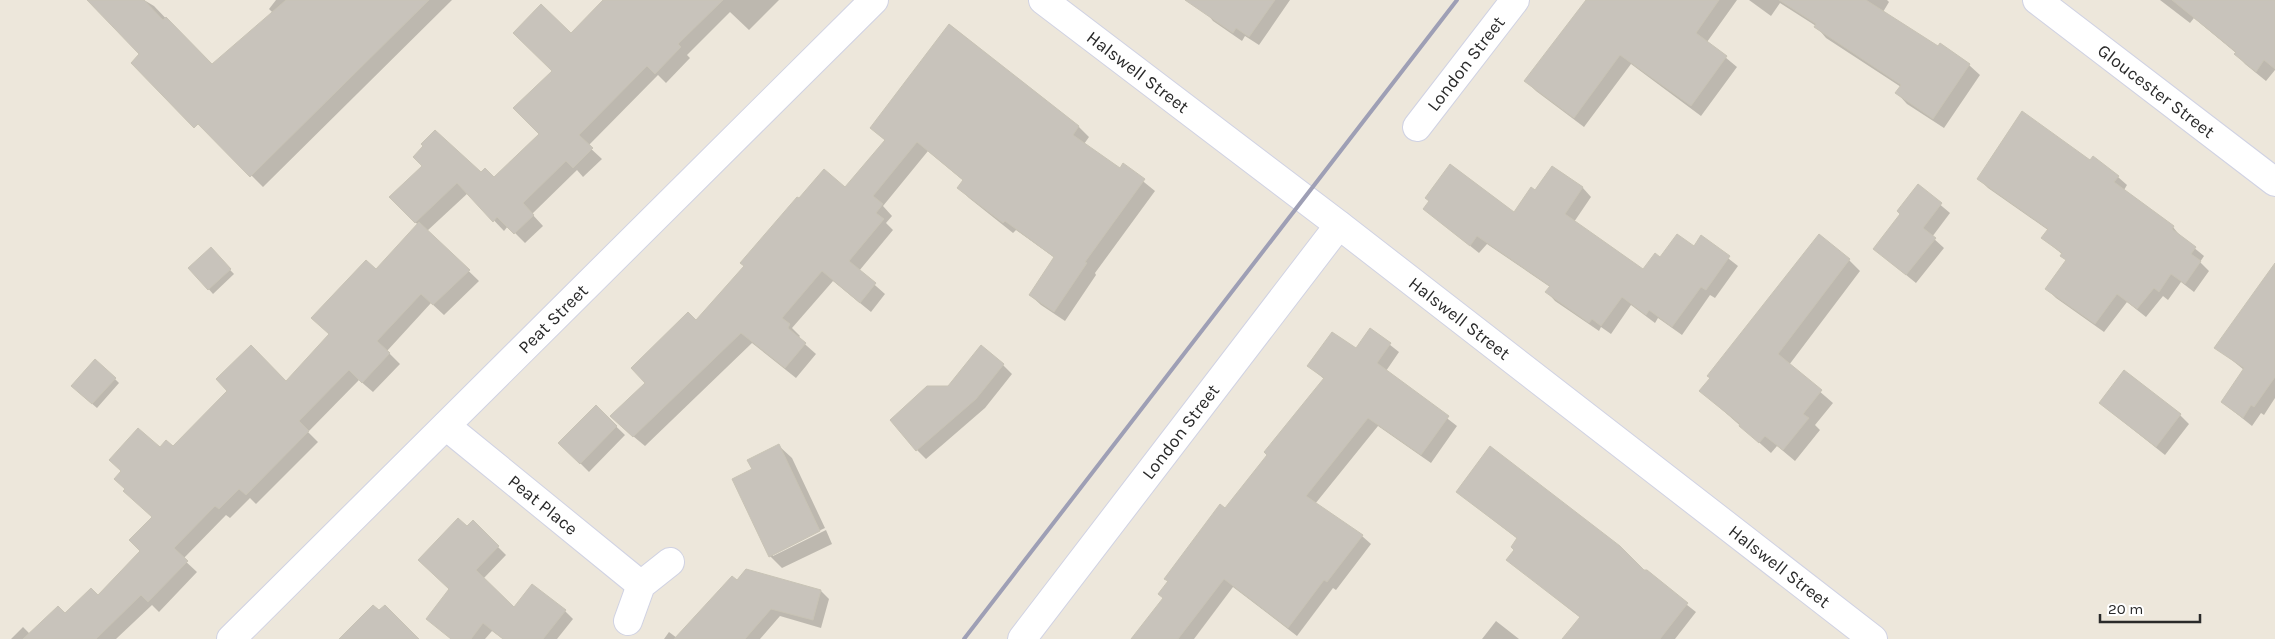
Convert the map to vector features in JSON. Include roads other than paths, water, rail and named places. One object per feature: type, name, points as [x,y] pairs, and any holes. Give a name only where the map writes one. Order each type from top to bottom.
[{"type":"street","name":"Peat Street","points":[[231,639],[874,0]]},
{"type":"street","name":"Halswell Street","points":[[1043,0],[1339,225],[1873,639]]},
{"type":"street","name":"London Street","points":[[1417,127],[1515,0]]},
{"type":"street","name":"Gloucester Street","points":[[2037,0],[2275,182]]},
{"type":"street","name":"London Street","points":[[1022,639],[1339,225]]},
{"type":"street","name":"Peat Place","points":[[446,426],[641,585]]},
{"type":"street","points":[[628,621],[641,585],[670,562]]},
{"type":"railway","points":[[964,639],[1457,0]]}]
